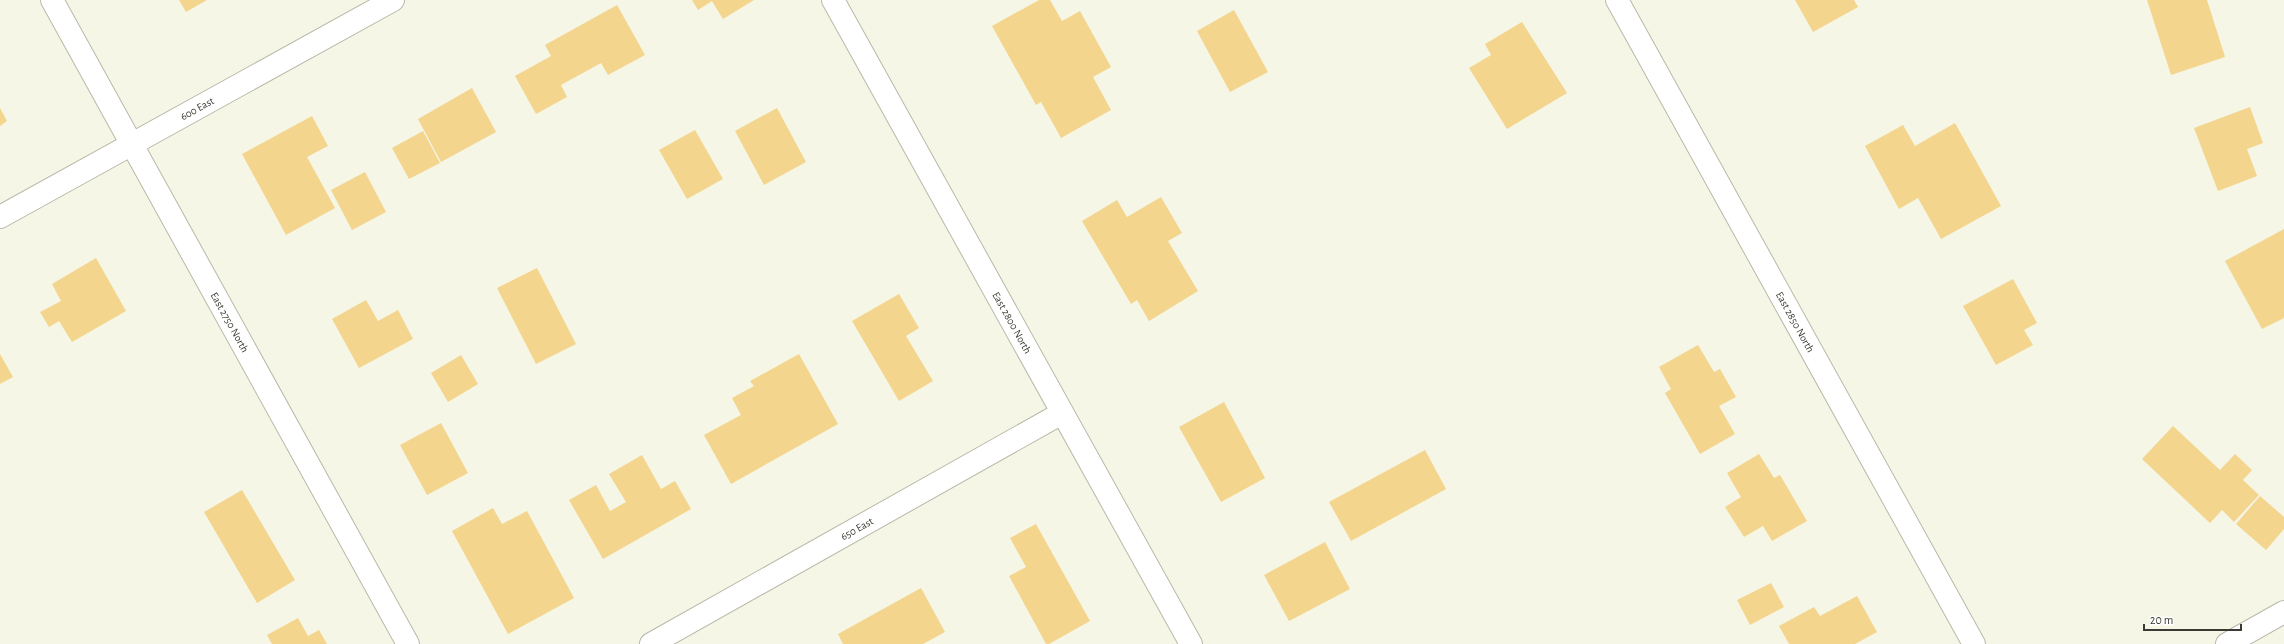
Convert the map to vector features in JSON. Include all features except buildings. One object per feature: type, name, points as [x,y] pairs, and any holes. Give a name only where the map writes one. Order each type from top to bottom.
[{"type":"street","name":"East 2750 North","points":[[52,0],[408,644]]},
{"type":"street","name":"600 East","points":[[0,217],[393,0]]},
{"type":"street","name":"East 2800 North","points":[[833,0],[1191,644]]},
{"type":"street","name":"East 2850 North","points":[[1617,0],[1974,644]]},
{"type":"street","name":"650 East","points":[[651,644],[1062,413]]},
{"type":"street","points":[[2227,644],[2284,612]]}]
